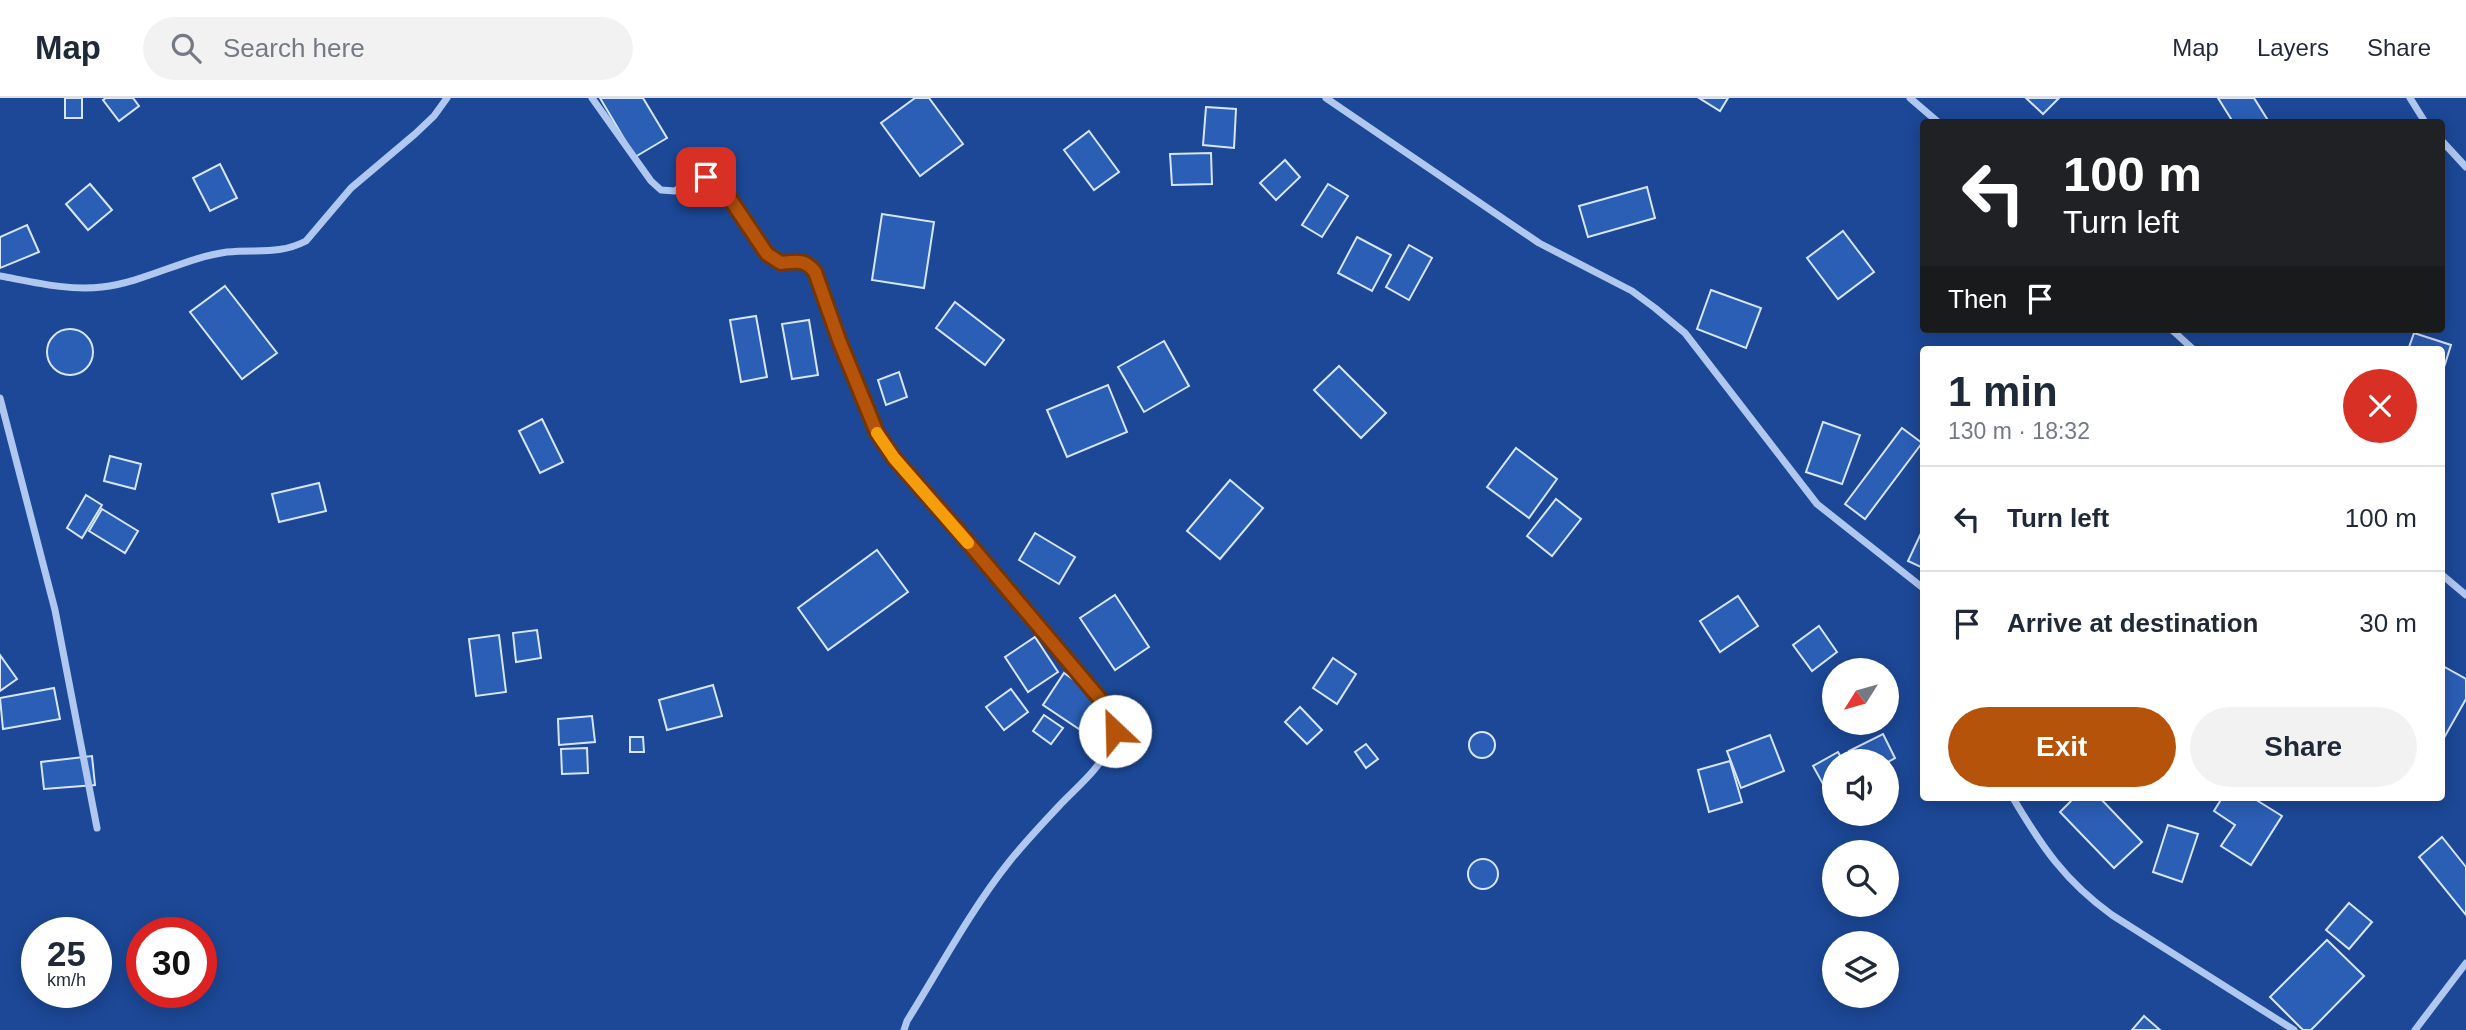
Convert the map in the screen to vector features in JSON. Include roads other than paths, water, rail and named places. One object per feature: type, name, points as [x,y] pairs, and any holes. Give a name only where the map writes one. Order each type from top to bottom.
[{"type":"street","points":[[0,276],[66,287],[102,287],[208,256],[228,252],[281,251],[297,246],[306,241],[351,188],[424,125],[447,98]]},
{"type":"street","points":[[592,98],[651,181],[661,190],[675,191],[694,177],[718,181],[767,254],[781,263],[800,260],[809,264],[815,272],[877,433],[888,450],[1100,699],[1111,719],[1115,731],[1109,747],[1091,773],[1030,835],[1006,865],[904,1030]]},
{"type":"street","points":[[1326,98],[1539,243],[1632,291],[1655,308],[1685,333],[1817,504],[1920,586]]},
{"type":"street","points":[[1909,98],[1934,119]]},
{"type":"street","points":[[2410,98],[2423,119]]},
{"type":"street","points":[[2445,145],[2466,167]]},
{"type":"street","points":[[2175,333],[2190,346]]},
{"type":"street","points":[[0,398],[55,610],[97,828]]},
{"type":"street","points":[[2445,577],[2466,595]]},
{"type":"street","points":[[2016,801],[2033,832],[2084,895],[2294,1030]]},
{"type":"street","points":[[2415,1030],[2466,963]]}]
